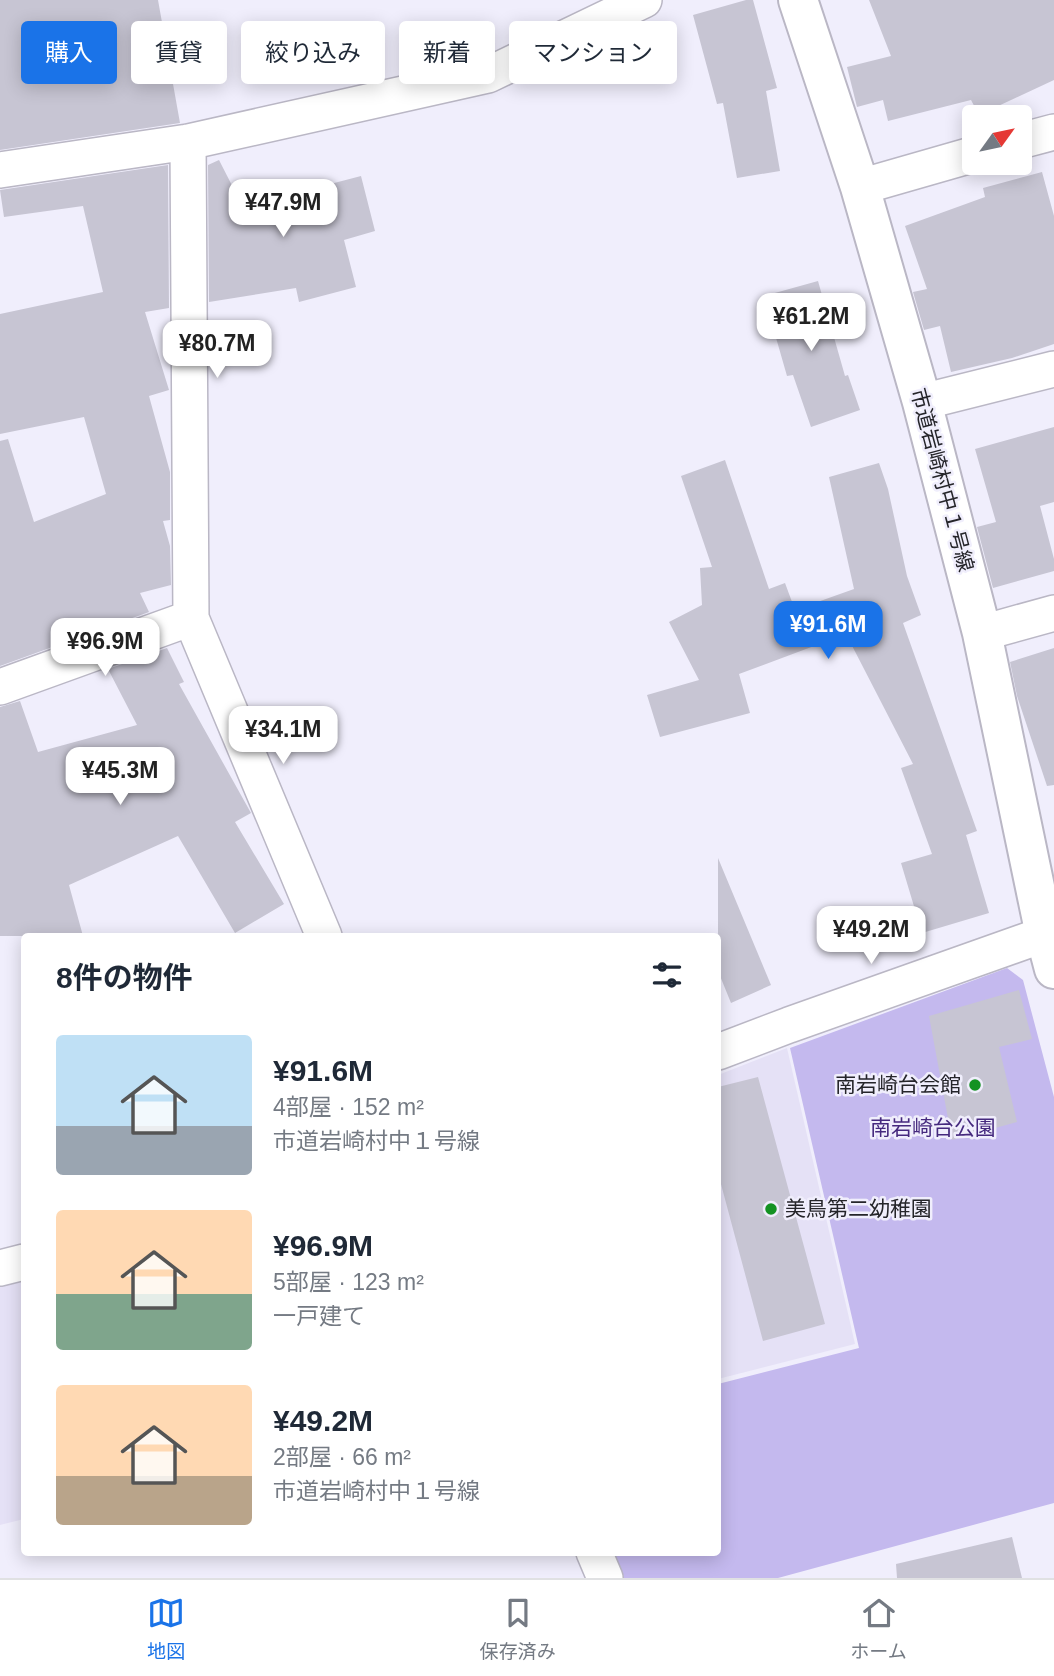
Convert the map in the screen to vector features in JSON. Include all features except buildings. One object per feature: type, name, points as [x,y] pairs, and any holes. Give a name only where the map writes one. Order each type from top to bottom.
[{"type":"street","points":[[0,170],[188,142],[488,75],[644,0]]},
{"type":"street","name":"市道岩崎村中１号線","points":[[798,0],[860,187],[922,402],[982,633],[1051,945]]},
{"type":"street","points":[[1032,138],[1054,132]]},
{"type":"street","points":[[188,142],[191,618],[323,933]]},
{"type":"street","points":[[860,187],[962,158]]},
{"type":"street","points":[[922,402],[1054,369]]},
{"type":"street","points":[[982,633],[1054,613]]},
{"type":"street","points":[[0,687],[191,618]]},
{"type":"street","points":[[721,1051],[789,1025],[1051,945]]},
{"type":"street","points":[[0,1268],[21,1263]]},
{"type":"street","points":[[596,1556],[605,1578]]},
{"type":"shaded area","name":"美鳥第二幼稚園","points":[[787,1048],[855,1344],[721,1378],[721,1074]]},
{"type":"shaded area","points":[[21,1279],[21,1520],[0,1525],[0,1284]]},
{"type":"green space","name":"南岩崎台公園","points":[[1007,968],[1023,980],[1054,1097],[1054,1503],[778,1578],[617,1578],[608,1556],[721,1556],[721,1383],[859,1348],[790,1048]]},
{"type":"place","name":"南岩崎台会館","points":[[975,1085]]},
{"type":"place","name":"美鳥第二幼稚園","points":[[771,1209]]}]
